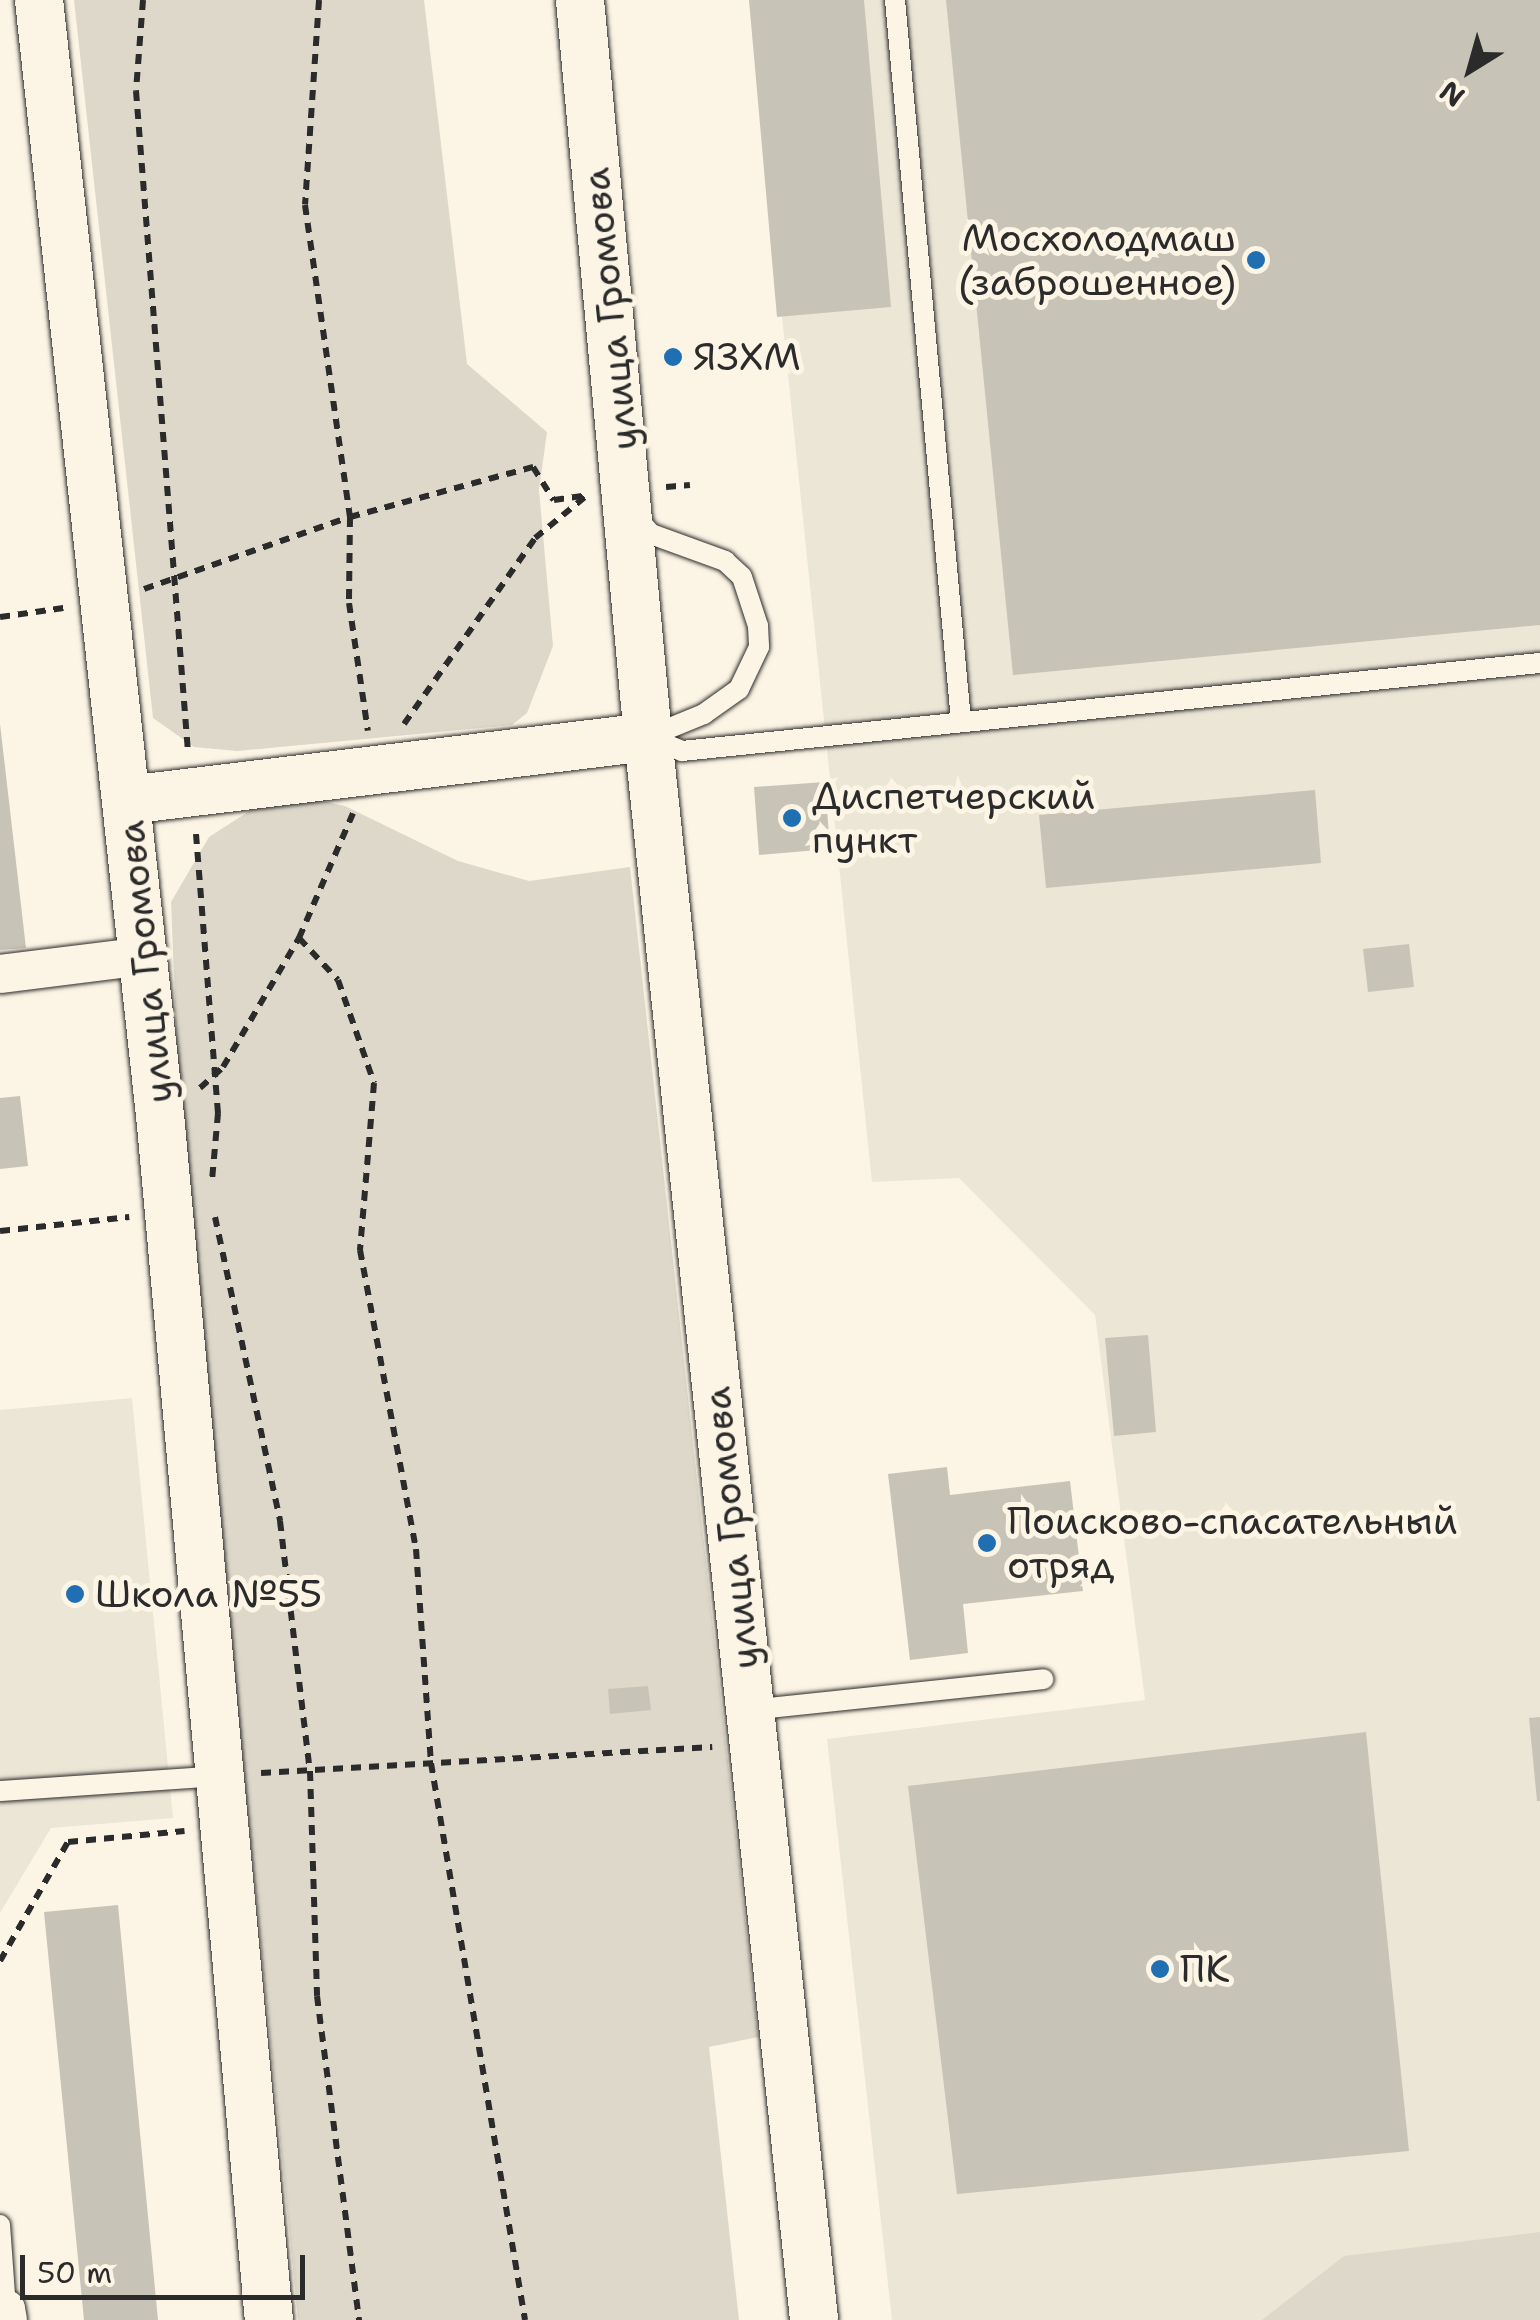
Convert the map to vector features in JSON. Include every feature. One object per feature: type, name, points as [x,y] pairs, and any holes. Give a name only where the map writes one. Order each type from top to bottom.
[{"type":"street","name":"улица Громова","points":[[39,0],[109,598],[268,2320]]},
{"type":"street","name":"улица Громова","points":[[580,0],[648,737],[814,2320]]},
{"type":"street","name":"улица Громова","points":[[128,800],[648,737]]},
{"type":"street","points":[[0,974],[144,956]]},
{"type":"lane","points":[[895,0],[961,721]]},
{"type":"lane","points":[[629,500],[651,534],[711,554],[742,576],[758,626],[759,647],[739,689],[704,714],[648,737]]},
{"type":"lane","points":[[648,737],[682,750],[1540,663]]},
{"type":"lane","points":[[752,1727],[1043,1679]]},
{"type":"lane","points":[[0,1791],[218,1776]]},
{"type":"lane","points":[[0,2226],[5,2313]]},
{"type":"path","points":[[143,0],[136,91],[218,1113],[210,1194]]},
{"type":"path","points":[[319,0],[305,205],[350,517],[349,604],[374,772]]},
{"type":"path","points":[[0,618],[109,598],[350,517],[532,467],[554,500],[629,500],[690,485]]},
{"type":"path","points":[[299,938],[338,980],[374,1083],[360,1250],[416,1550],[430,1764],[525,2320]]},
{"type":"path","points":[[214,1213],[280,1520],[310,1771],[317,1996],[360,2320]]},
{"type":"path","points":[[0,1230],[135,1216]]},
{"type":"path","points":[[218,1776],[430,1764],[752,1727]]},
{"type":"path","points":[[0,1961],[68,1842],[193,1831]]},
{"type":"shaded area","points":[[74,0],[424,0],[467,364],[547,432],[539,490],[553,646],[527,713],[512,725],[237,751],[194,747],[153,718]]},
{"type":"shaded area","points":[[749,0],[1540,0],[1540,2320],[892,2320],[827,1739],[1145,1700],[1095,1315],[959,1178],[872,1182]]},
{"type":"shaded area","points":[[313,799],[345,806],[458,861],[529,881],[630,867],[758,2037],[709,2047],[739,2320],[298,2320],[180,1124],[171,902],[209,837],[257,806]]},
{"type":"shaded area","name":"Школа №55","points":[[132,1398],[173,1818],[51,1828],[0,1913],[0,1410]]},
{"type":"shaded area","points":[[1540,2232],[1540,2320],[1262,2320],[1344,2256]]},
{"type":"building","points":[[749,0],[864,0],[891,307],[777,317]]},
{"type":"building","name":"Мосхолодмаш (заброшенное)","points":[[946,0],[1540,0],[1540,625],[1013,675]]},
{"type":"building","points":[[0,724],[26,948],[0,950]]},
{"type":"building","name":"Диспетчерский пункт","points":[[825,782],[830,849],[759,855],[754,787]]},
{"type":"building","points":[[1315,790],[1321,863],[1046,888],[1039,815]]},
{"type":"building","points":[[1409,944],[1414,987],[1368,992],[1363,949]]},
{"type":"building","points":[[20,1096],[28,1166],[0,1169],[0,1098]]},
{"type":"building","points":[[1148,1335],[1156,1432],[1114,1436],[1105,1338]]},
{"type":"building","name":"Поисково-спасательный отряд","points":[[947,1467],[950,1495],[1070,1481],[1083,1591],[963,1604],[968,1653],[910,1660],[888,1474]]},
{"type":"building","points":[[648,1686],[651,1710],[610,1714],[608,1689]]},
{"type":"building","points":[[1540,1717],[1540,1801],[1537,1801],[1529,1718]]},
{"type":"building","name":"ПК","points":[[1366,1732],[1409,2151],[957,2194],[908,1786]]},
{"type":"building","points":[[118,1905],[158,2320],[84,2320],[44,1912]]},
{"type":"place","name":"Мосхолодмаш (заброшенное)","points":[[1256,260]]},
{"type":"place","name":"ЯЗХМ","points":[[673,357]]},
{"type":"place","name":"Диспетчерский пункт","points":[[792,818]]},
{"type":"place","name":"Поисково-спасательный отряд","points":[[987,1543]]},
{"type":"place","name":"Школа №55","points":[[75,1594]]},
{"type":"place","name":"ПК","points":[[1160,1969]]}]
